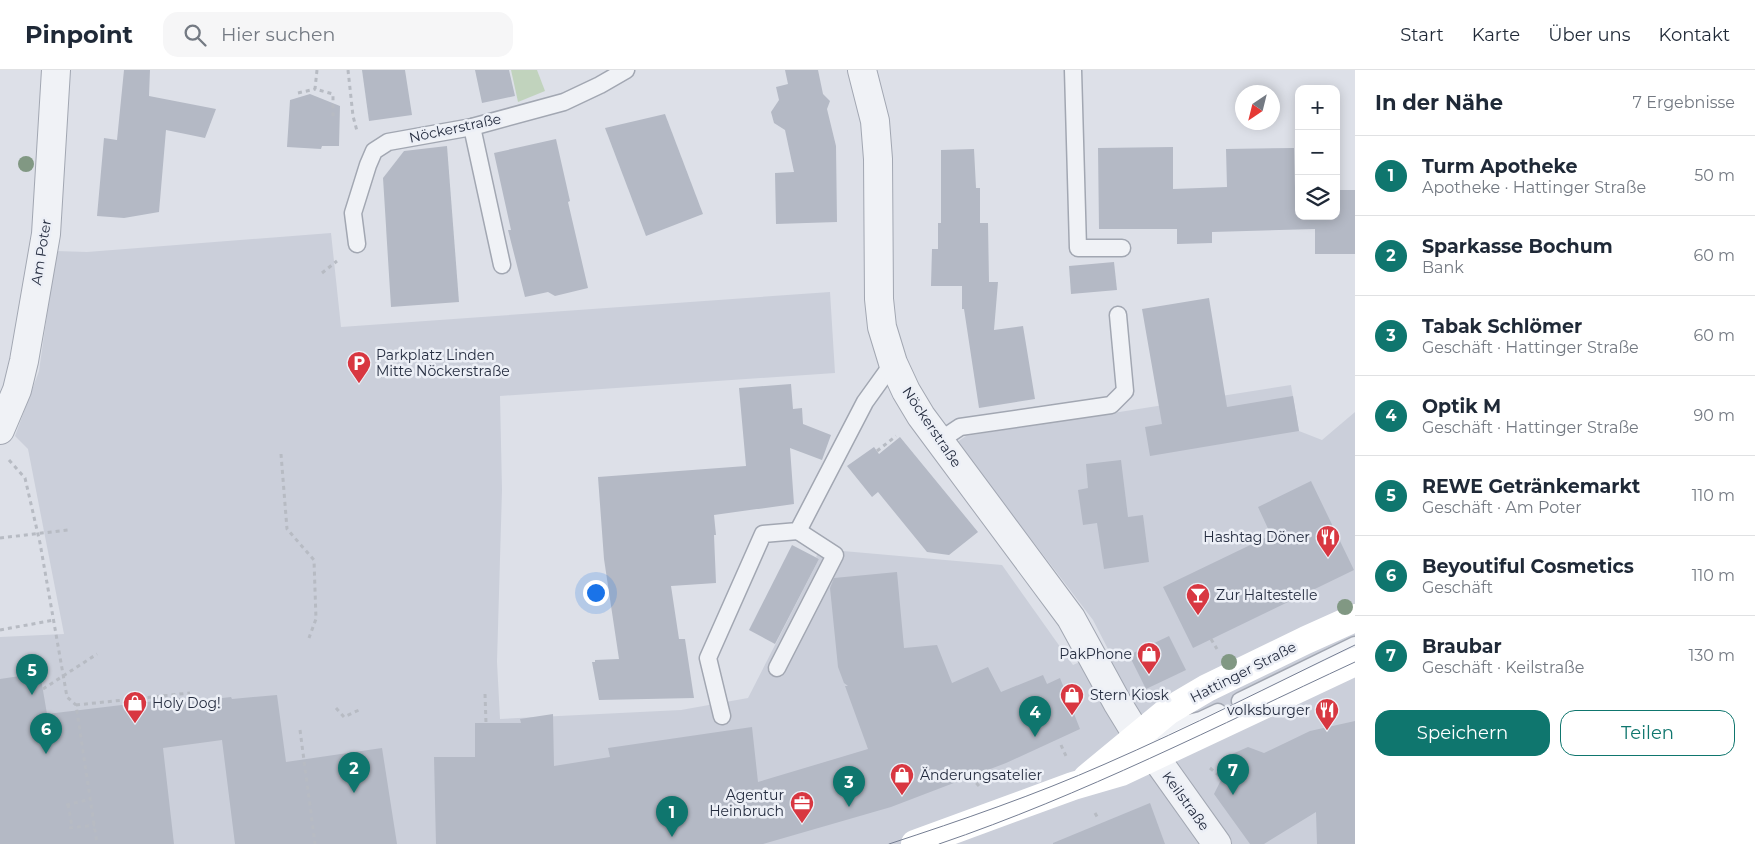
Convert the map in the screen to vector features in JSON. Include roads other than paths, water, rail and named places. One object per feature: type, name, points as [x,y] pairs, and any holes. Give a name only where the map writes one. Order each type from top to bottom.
[{"type":"street","name":"Am Poter","points":[[0,430],[17,390],[24,361],[46,234],[56,70]]},
{"type":"street","name":"Nöckerstraße","points":[[862,70],[875,121],[878,160],[879,299],[882,327],[893,363],[906,392],[938,441],[1071,618],[1137,735]]},
{"type":"street","name":"Hattinger Straße","points":[[1080,784],[1168,711],[1208,688],[1355,618]]},
{"type":"street","name":"Hattinger Straße","points":[[915,844],[1080,784],[1121,772],[1355,662]]},
{"type":"street","points":[[1137,735],[1155,757]]},
{"type":"street","name":"Keilstraße","points":[[1155,757],[1217,844]]},
{"type":"lane","name":"Nöckerstraße","points":[[357,244],[353,213],[374,151],[388,142],[472,127],[564,102],[626,70]]},
{"type":"lane","points":[[1073,70],[1078,248],[1122,248]]},
{"type":"lane","points":[[472,127],[502,265]]},
{"type":"lane","points":[[938,441],[960,427],[1111,405],[1125,391],[1118,315]]},
{"type":"lane","points":[[798,531],[865,402],[893,363]]},
{"type":"lane","points":[[722,716],[708,658],[763,534],[798,531],[835,555],[776,668]]},
{"type":"lane","points":[[1137,735],[1201,720],[1355,645]]},
{"type":"lane","points":[[1155,757],[1201,720]]},
{"type":"tram line","points":[[889,844],[998,807],[1079,775],[1231,706],[1355,645]]},
{"type":"tram line","points":[[939,844],[993,825],[1098,782],[1355,662]]},
{"type":"place","name":"Parkplatz Linden Mitte Nöckerstraße","points":[[359,384]]},
{"type":"place","name":"Hashtag Döner","points":[[1328,558]]},
{"type":"place","name":"Zur Haltestelle","points":[[1198,616]]},
{"type":"place","name":"PakPhone","points":[[1149,675]]},
{"type":"place","name":"REWE Getränkemarkt","points":[[32,695]]},
{"type":"place","name":"Stern Kiosk","points":[[1072,716]]},
{"type":"place","name":"Holy Dog!","points":[[135,724]]},
{"type":"place","name":"volksburger","points":[[1327,731]]},
{"type":"place","name":"Optik M","points":[[1035,737]]},
{"type":"place","name":"Beyoutiful Cosmetics","points":[[46,754]]},
{"type":"place","name":"Sparkasse Bochum","points":[[354,793]]},
{"type":"place","name":"Braubar","points":[[1233,795]]},
{"type":"place","name":"Änderungsatelier","points":[[902,796]]},
{"type":"place","name":"Tabak Schlömer","points":[[849,807]]},
{"type":"place","name":"Agentur Heinbruch","points":[[802,824]]},
{"type":"place","name":"Turm Apotheke","points":[[672,837]]}]
